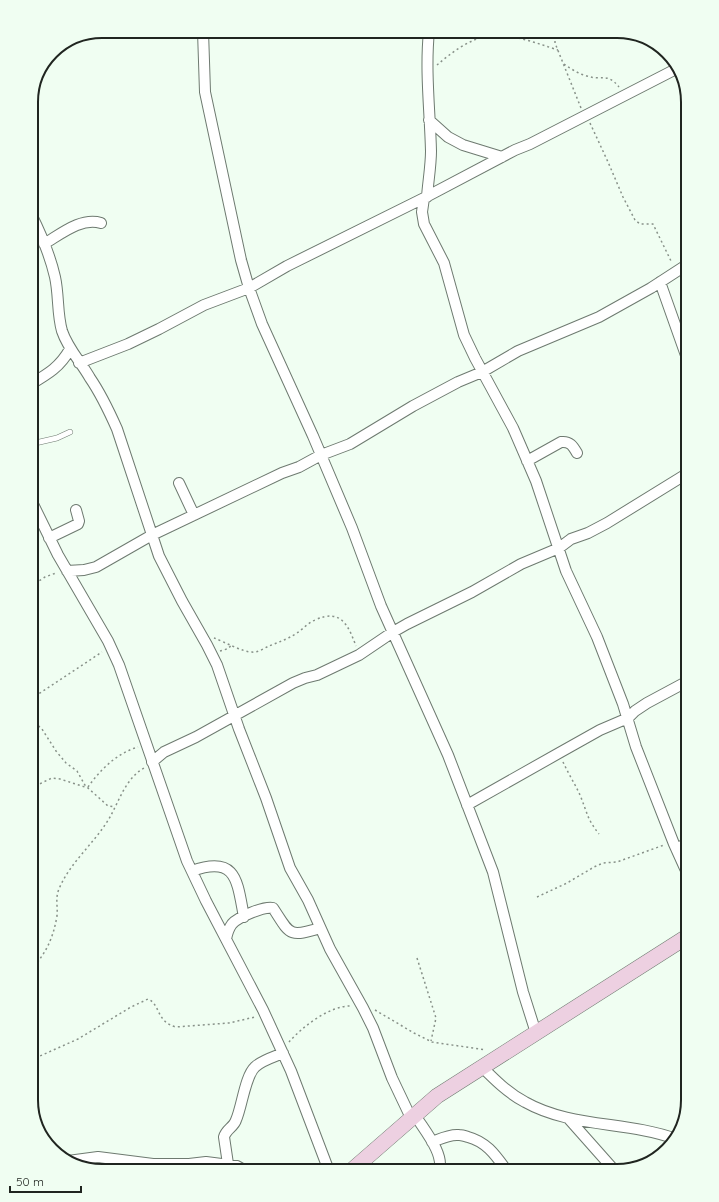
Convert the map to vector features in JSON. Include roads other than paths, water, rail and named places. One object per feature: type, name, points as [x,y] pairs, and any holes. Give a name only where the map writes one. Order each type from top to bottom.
[{"type":"street","points":[[203,38],[205,92],[240,260],[262,324],[352,528],[381,606],[448,755],[493,872],[523,992],[536,1033]]},
{"type":"street","points":[[429,38],[427,75],[431,152],[426,197],[422,212],[424,224],[444,263],[464,335],[482,372],[506,415],[536,482],[566,571],[597,637],[624,704],[636,747],[681,859]]},
{"type":"street","points":[[79,363],[134,341],[204,304],[250,288],[287,266],[672,71]]},
{"type":"street","points":[[429,120],[448,136],[463,145],[502,156]]},
{"type":"street","points":[[44,244],[78,224],[94,221],[102,223]]},
{"type":"street","points":[[38,230],[55,277],[62,331],[70,349],[97,388],[118,429],[152,535],[166,570],[213,656],[266,798],[290,868],[308,900],[330,949],[373,1028],[392,1078],[413,1117],[432,1142],[440,1157],[441,1164]]},
{"type":"street","points":[[68,572],[96,567],[152,535],[282,473],[299,467],[321,455],[350,444],[413,406],[458,382],[482,372],[518,351],[599,317],[651,288],[681,268]]},
{"type":"street","points":[[660,282],[681,341]]},
{"type":"street","points":[[38,379],[57,367],[64,360],[70,349]]},
{"type":"street","points":[[527,461],[561,442],[570,443],[577,453]]},
{"type":"street","points":[[152,763],[164,752],[235,716],[294,683],[317,675],[360,655],[393,632],[521,564],[559,548],[571,539],[588,533],[628,511],[681,477]]},
{"type":"street","points":[[179,483],[194,515]]},
{"type":"street","points":[[49,538],[78,524],[79,521],[76,510]]},
{"type":"street","points":[[38,515],[49,538],[110,646],[119,665],[182,847],[192,871],[282,1052],[310,1118],[326,1164]]},
{"type":"street","points":[[467,805],[600,730],[628,718],[647,703],[681,687]]},
{"type":"street","points":[[675,845],[681,845]]},
{"type":"street","points":[[192,871],[213,866],[220,866],[231,872],[236,879],[244,917]]},
{"type":"street","points":[[226,939],[231,926],[256,911],[271,907],[287,930],[293,933],[305,933],[320,928]]},
{"type":"street","points":[[359,1164],[437,1096],[681,940]]},
{"type":"street","points":[[79,1160],[98,1157],[153,1164],[189,1164],[206,1162],[228,1164],[224,1137],[225,1133],[235,1123],[251,1073],[259,1064],[282,1052]]},
{"type":"street","points":[[482,1068],[510,1093],[526,1103],[568,1118],[650,1131],[669,1137]]},
{"type":"street","points":[[568,1118],[609,1164]]},
{"type":"street","points":[[432,1142],[448,1136],[460,1134],[473,1138],[486,1145],[502,1164]]},
{"type":"lane","points":[[38,442],[57,438],[70,432]]}]
